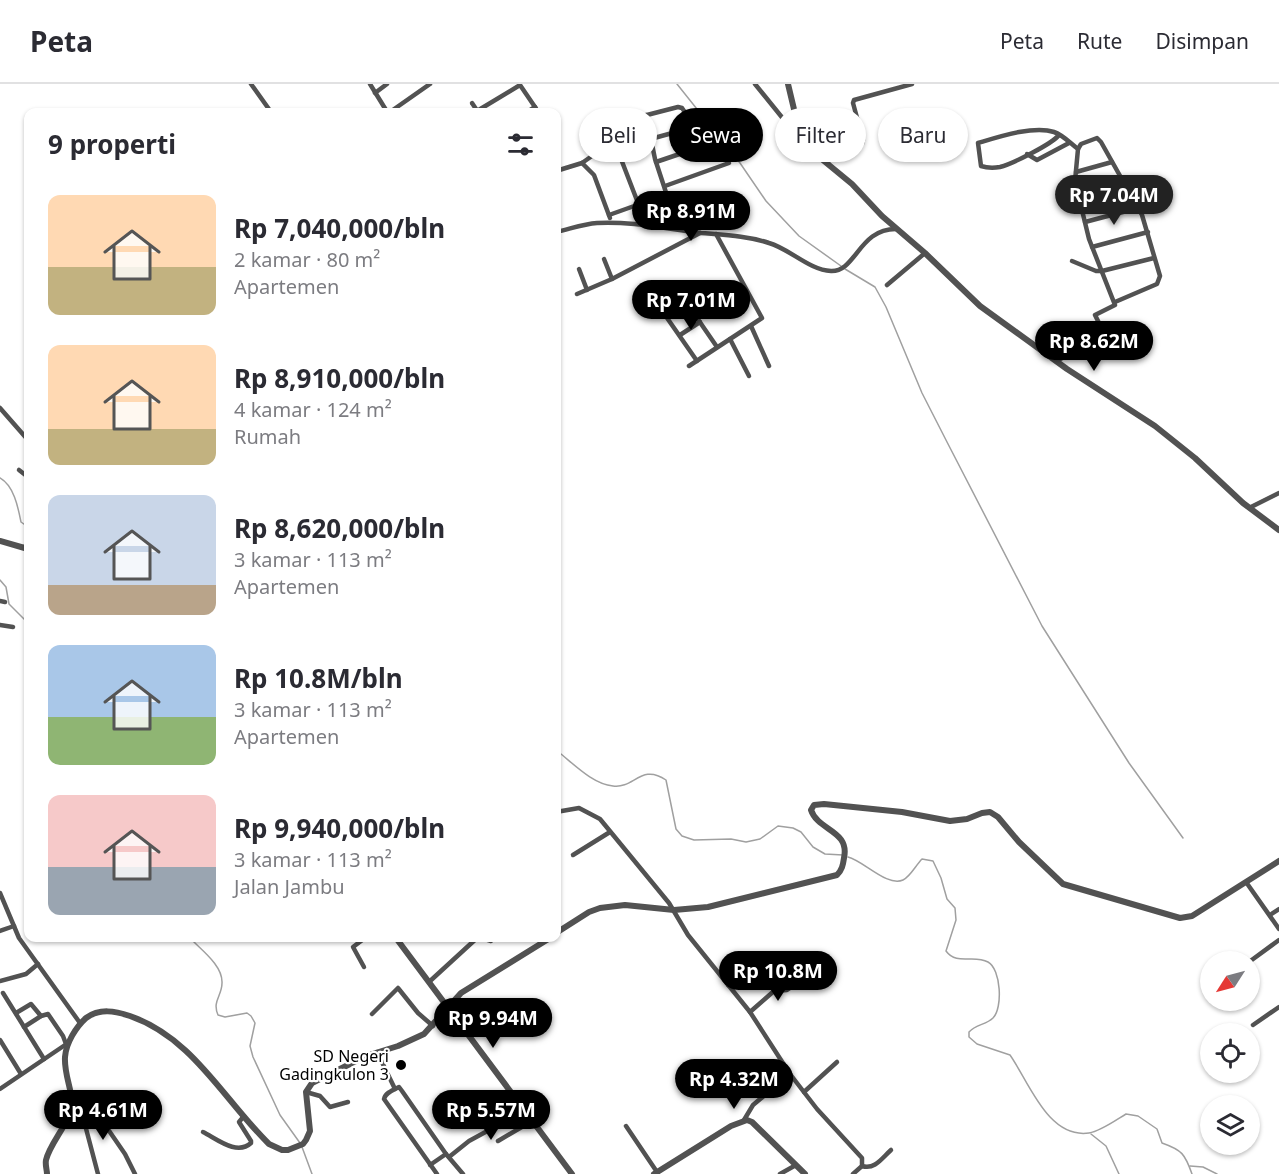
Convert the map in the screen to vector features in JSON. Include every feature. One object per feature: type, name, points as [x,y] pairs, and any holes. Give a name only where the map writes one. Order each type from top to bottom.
[{"type":"street","points":[[251,84],[268,108]]},
{"type":"street","points":[[370,84],[385,108]]},
{"type":"street","points":[[375,93],[387,84]]},
{"type":"street","points":[[396,108],[430,84]]},
{"type":"street","points":[[755,84],[775,109]]},
{"type":"street","points":[[788,84],[794,108]]},
{"type":"street","points":[[854,108],[854,100],[912,84]]},
{"type":"street","points":[[483,108],[520,85],[536,108]]},
{"type":"street","points":[[472,103],[475,108]]},
{"type":"street","points":[[657,112],[682,108],[692,121],[691,124],[676,132],[657,137]]},
{"type":"street","points":[[1059,135],[1056,139],[1000,167],[981,166],[978,143],[1039,129],[1059,135],[1078,149]]},
{"type":"street","points":[[1056,361],[1104,338],[1105,335],[1095,315],[1113,306],[1115,302],[1159,282],[1160,276],[1148,232],[1138,208],[1097,138],[1081,144],[1078,149],[1075,181],[1092,248],[1115,302]]},
{"type":"street","points":[[1027,154],[1037,160],[1069,142]]},
{"type":"street","points":[[561,169],[582,163],[609,144],[618,148],[638,203],[609,215]]},
{"type":"street","points":[[656,162],[678,229]]},
{"type":"street","points":[[826,162],[980,306],[1056,361],[1134,411],[1179,445],[1249,508],[1279,530]]},
{"type":"street","points":[[1076,172],[1112,162]]},
{"type":"street","points":[[582,163],[594,175],[612,223]]},
{"type":"street","points":[[664,186],[729,163]]},
{"type":"street","points":[[1079,197],[1125,185]]},
{"type":"street","points":[[1085,222],[1138,208]]},
{"type":"street","points":[[561,231],[588,224],[612,223],[716,234],[768,242],[782,247],[821,270],[830,271],[840,270],[849,263],[873,235],[883,230],[897,229]]},
{"type":"street","points":[[577,294],[612,279],[700,232]]},
{"type":"street","points":[[1092,248],[1148,232]]},
{"type":"street","points":[[689,366],[761,320],[716,234]]},
{"type":"street","points":[[887,285],[925,253]]},
{"type":"street","points":[[1072,261],[1096,271],[1102,271],[1154,258]]},
{"type":"street","points":[[604,259],[612,279]]},
{"type":"street","points":[[579,269],[587,290]]},
{"type":"street","points":[[684,299],[717,347]]},
{"type":"street","points":[[665,315],[697,361]]},
{"type":"street","points":[[680,336],[700,322]]},
{"type":"street","points":[[751,326],[770,366]]},
{"type":"street","points":[[730,339],[749,376]]},
{"type":"street","points":[[0,408],[24,435]]},
{"type":"street","points":[[19,470],[24,474]]},
{"type":"street","points":[[1249,508],[1279,493]]},
{"type":"street","points":[[0,541],[24,548]]},
{"type":"street","points":[[0,625],[13,627]]},
{"type":"street","points":[[561,930],[589,912],[600,908],[625,905],[674,910],[717,906],[731,900],[832,877],[840,872],[846,849],[843,841],[813,817],[811,810],[814,805],[824,804],[860,806],[950,821],[990,812],[998,817],[1019,842],[1063,884],[1180,918],[1192,916],[1279,861]]},
{"type":"street","points":[[561,811],[579,808],[600,819],[674,910],[688,935],[750,1012],[789,1074],[861,1158],[862,1166]]},
{"type":"street","points":[[573,855],[610,832]]},
{"type":"street","points":[[1246,882],[1279,929]]},
{"type":"street","points":[[0,893],[3,904],[26,948],[80,1023]]},
{"type":"street","points":[[1270,915],[1279,909]]},
{"type":"street","points":[[0,931],[14,926]]},
{"type":"street","points":[[1260,954],[1279,940]]},
{"type":"street","points":[[360,942],[353,947],[364,968]]},
{"type":"street","points":[[399,942],[572,1174]]},
{"type":"street","points":[[429,982],[473,942]]},
{"type":"street","points":[[98,1174],[67,1080],[65,1057],[68,1042],[80,1023],[95,1013],[112,1011],[145,1021],[157,1028],[196,1059],[269,1144],[282,1150],[288,1150],[301,1145],[309,1136],[306,1092],[312,1083],[377,1052],[424,1034],[461,993],[540,942]]},
{"type":"street","points":[[728,985],[754,963]]},
{"type":"street","points":[[0,981],[26,974],[38,964]]},
{"type":"street","points":[[750,1012],[774,991],[789,989],[793,986]]},
{"type":"street","points":[[372,1014],[398,988],[418,1013],[433,1026]]},
{"type":"street","points":[[3,993],[44,1059]]},
{"type":"street","points":[[16,1013],[31,1004],[40,1016]]},
{"type":"street","points":[[1256,1023],[1279,1007]]},
{"type":"street","points":[[24,1027],[46,1013],[68,1042]]},
{"type":"street","points":[[0,1040],[21,1074]]},
{"type":"street","points":[[0,1089],[68,1042]]},
{"type":"street","points":[[377,1052],[395,1089]]},
{"type":"street","points":[[804,1092],[837,1062]]},
{"type":"street","points":[[626,1126],[656,1173],[744,1120],[753,1105],[789,1074]]},
{"type":"street","points":[[437,1174],[384,1100],[395,1089],[402,1090],[448,1156],[464,1174]]},
{"type":"street","points":[[306,1092],[320,1096],[330,1107],[348,1102]]},
{"type":"street","points":[[76,1103],[86,1102],[92,1106],[125,1154],[135,1174]]},
{"type":"street","points":[[47,1174],[46,1160],[76,1103]]},
{"type":"street","points":[[430,1165],[524,1110]]},
{"type":"street","points":[[203,1132],[236,1149],[246,1148],[251,1141],[239,1122],[244,1116]]},
{"type":"street","points":[[744,1120],[752,1122],[805,1174]]},
{"type":"street","points":[[498,1141],[532,1121]]},
{"type":"street","points":[[862,1166],[874,1166],[891,1150]]},
{"type":"street","points":[[780,1174],[796,1165]]},
{"type":"street","points":[[853,1174],[862,1166]]},
{"type":"waterway","points":[[677,84],[740,163],[766,201],[799,236],[841,266]]},
{"type":"waterway","points":[[845,269],[875,287],[886,307],[922,393],[1042,626],[1129,763],[1183,838]]},
{"type":"waterway","points":[[0,478],[12,491],[21,522],[24,524]]},
{"type":"waterway","points":[[0,580],[6,587],[9,604],[24,619]]},
{"type":"waterway","points":[[561,754],[583,772],[598,781],[613,786],[627,784],[650,774],[666,780],[676,829],[682,836],[694,840],[731,839],[746,842],[760,839],[778,826],[793,828],[801,832],[813,847],[825,854],[843,855]]},
{"type":"waterway","points":[[848,857],[883,877],[897,881],[908,876],[922,859],[933,861],[947,899],[955,908],[956,920],[946,951],[955,958],[988,962],[996,972],[998,980],[999,998],[996,1013],[993,1018],[972,1029],[969,1037],[977,1044],[1010,1055],[1041,1106],[1062,1127],[1075,1132],[1089,1133],[1103,1128],[1126,1114],[1138,1116],[1157,1129],[1162,1143],[1182,1154],[1192,1174]]},
{"type":"waterway","points":[[194,942],[215,964],[221,976],[222,988],[216,1006],[218,1015],[225,1017],[247,1013],[255,1023],[250,1046],[253,1057],[280,1115],[300,1143]]},
{"type":"waterway","points":[[1091,1134],[1106,1146],[1119,1174]]},
{"type":"waterway","points":[[302,1147],[312,1174]]},
{"type":"waterway","points":[[1190,1166],[1203,1167],[1217,1174]]},
{"type":"place","name":"SD Negeri Gadingkulon 3","points":[[401,1065]]}]
